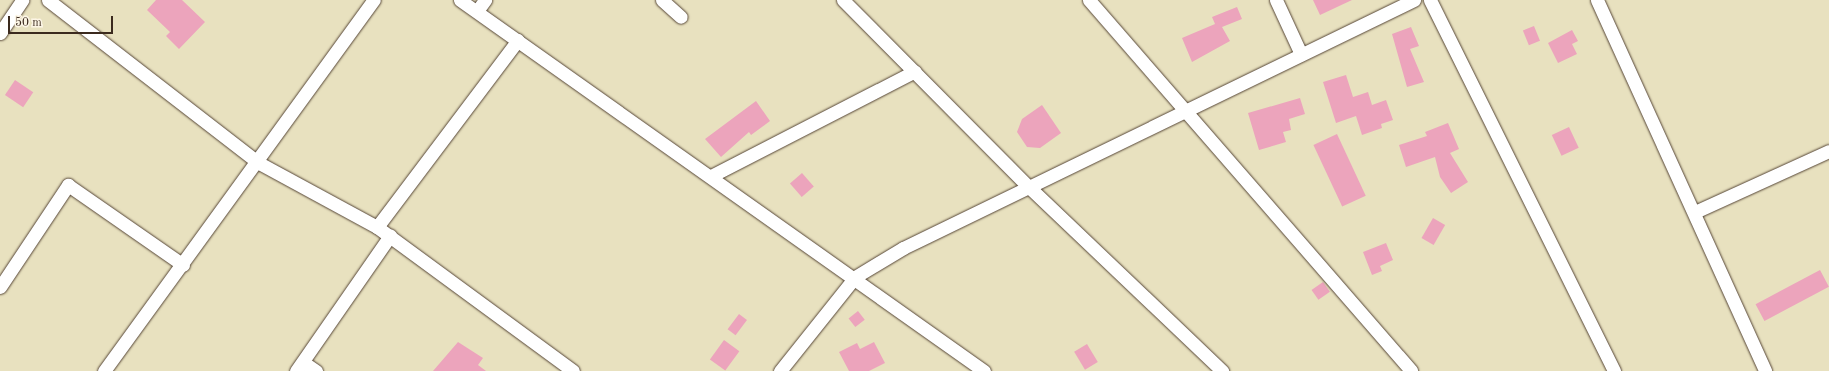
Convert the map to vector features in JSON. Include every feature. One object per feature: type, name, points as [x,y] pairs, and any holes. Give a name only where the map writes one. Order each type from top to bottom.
[{"type":"street","points":[[0,32],[22,0]]},
{"type":"street","points":[[48,0],[259,163],[377,227],[573,371]]},
{"type":"street","points":[[104,371],[259,163],[374,0]]},
{"type":"street","points":[[460,0],[481,5],[518,40],[855,277],[984,371]]},
{"type":"street","points":[[662,0],[681,17]]},
{"type":"street","points":[[843,0],[1029,187],[1222,371]]},
{"type":"street","points":[[1089,0],[1411,371]]},
{"type":"street","points":[[1276,0],[1301,54]]},
{"type":"street","points":[[780,371],[855,277],[903,248],[1186,112],[1301,54],[1414,0]]},
{"type":"street","points":[[1430,0],[1614,371]]},
{"type":"street","points":[[1597,0],[1695,212],[1765,371]]},
{"type":"street","points":[[377,227],[518,40]]},
{"type":"street","points":[[711,176],[915,71]]},
{"type":"street","points":[[1695,212],[1829,151]]},
{"type":"street","points":[[0,287],[68,185],[183,265]]},
{"type":"street","points":[[316,371],[300,367],[390,236]]},
{"type":"building","points":[[156,0],[182,0],[205,22],[179,49],[166,36],[170,32],[147,10]]},
{"type":"building","points":[[1313,0],[1352,0],[1320,15]]},
{"type":"building","points":[[1237,7],[1242,19],[1222,27],[1230,41],[1192,62],[1182,38],[1215,24],[1212,17]]},
{"type":"building","points":[[1534,26],[1540,41],[1529,45],[1523,30]]},
{"type":"building","points":[[1411,27],[1419,46],[1410,49],[1424,82],[1407,87],[1392,34]]},
{"type":"building","points":[[1572,30],[1578,41],[1572,44],[1577,54],[1558,63],[1548,43]]},
{"type":"building","points":[[1346,75],[1353,97],[1368,92],[1372,105],[1386,100],[1393,120],[1381,124],[1382,128],[1362,135],[1356,116],[1336,123],[1323,82]]},
{"type":"building","points":[[15,80],[33,92],[23,107],[5,95]]},
{"type":"building","points":[[1300,98],[1305,114],[1289,119],[1291,130],[1283,132],[1286,142],[1259,150],[1248,113]]},
{"type":"building","points":[[756,101],[770,121],[751,135],[749,132],[721,157],[705,139]]},
{"type":"building","points":[[1042,105],[1061,133],[1040,148],[1027,147],[1017,132],[1022,119]]},
{"type":"building","points":[[1448,123],[1459,149],[1450,153],[1468,182],[1451,193],[1440,177],[1435,157],[1406,167],[1399,145],[1427,136],[1425,132]]},
{"type":"building","points":[[1569,127],[1579,148],[1562,156],[1552,135]]},
{"type":"building","points":[[1337,134],[1366,196],[1342,207],[1313,145]]},
{"type":"building","points":[[802,173],[814,187],[802,197],[790,183]]},
{"type":"building","points":[[1433,218],[1445,225],[1434,245],[1422,238]]},
{"type":"building","points":[[1386,243],[1393,260],[1380,266],[1382,271],[1372,275],[1363,252]]},
{"type":"building","points":[[1820,270],[1829,287],[1764,321],[1756,304]]},
{"type":"building","points":[[1323,282],[1330,292],[1318,300],[1312,290]]},
{"type":"building","points":[[858,311],[865,320],[855,327],[849,318]]},
{"type":"building","points":[[739,314],[747,320],[736,335],[728,329]]},
{"type":"building","points":[[724,340],[739,351],[725,371],[710,359]]},
{"type":"building","points":[[458,342],[483,358],[478,365],[486,371],[433,371]]},
{"type":"building","points":[[874,342],[885,363],[869,371],[849,371],[839,352],[857,343],[860,349]]},
{"type":"building","points":[[1087,344],[1098,362],[1085,370],[1074,352]]}]
